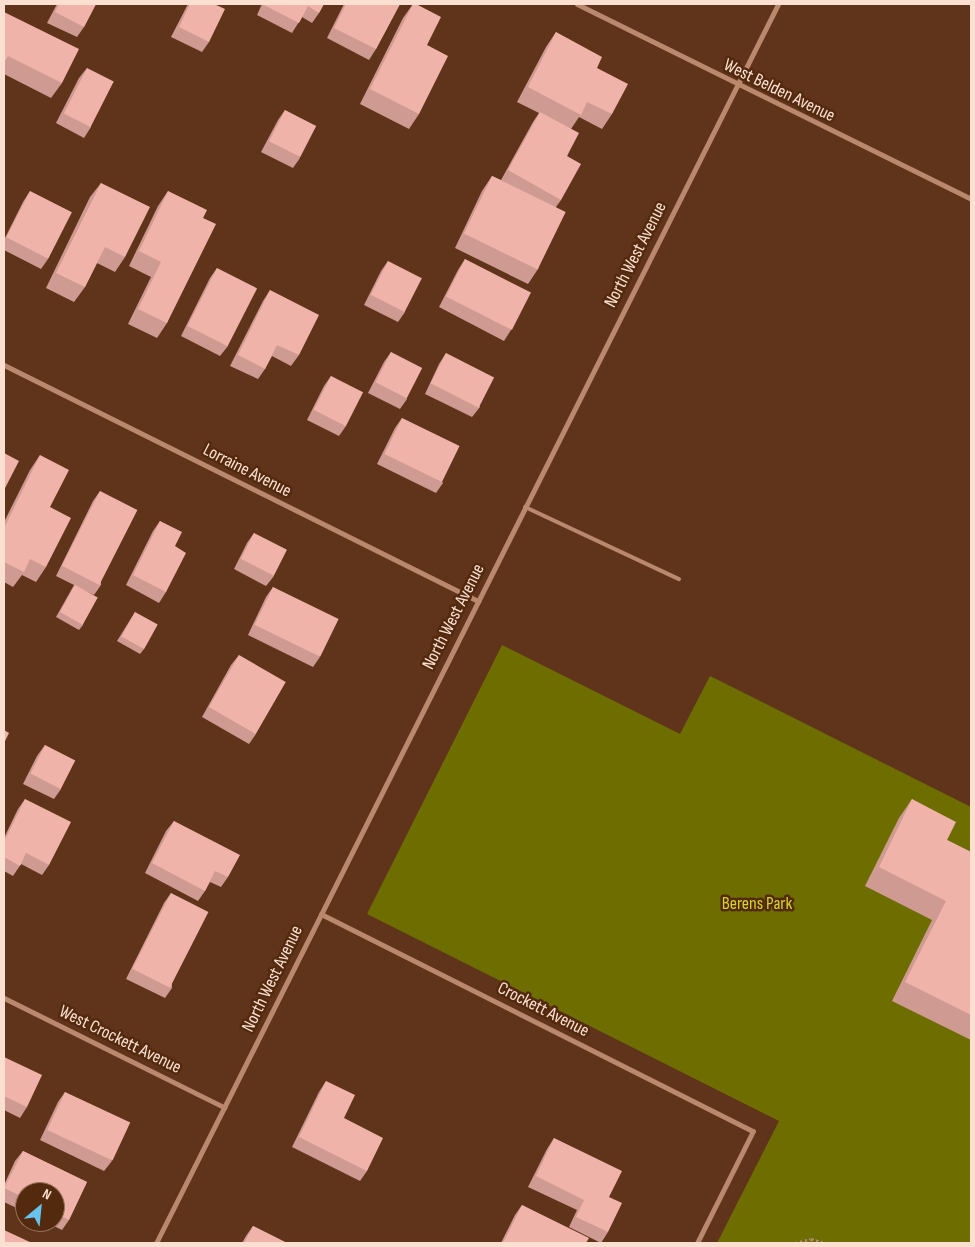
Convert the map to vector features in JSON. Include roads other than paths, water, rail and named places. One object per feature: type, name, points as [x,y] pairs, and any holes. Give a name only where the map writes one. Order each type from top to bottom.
[{"type":"street","name":"West Belden Avenue","points":[[576,4],[737,86],[971,199]]},
{"type":"street","name":"North West Avenue","points":[[156,1243],[778,4]]},
{"type":"street","name":"Lorraine Avenue","points":[[4,365],[478,601]]},
{"type":"street","name":"Crockett Avenue","points":[[320,914],[753,1131],[697,1243]]},
{"type":"street","name":"West Crockett Avenue","points":[[4,998],[224,1107]]},
{"type":"lane","points":[[525,507],[679,579]]},
{"type":"park label","name":"Berens Park","points":[[757,904]]}]
